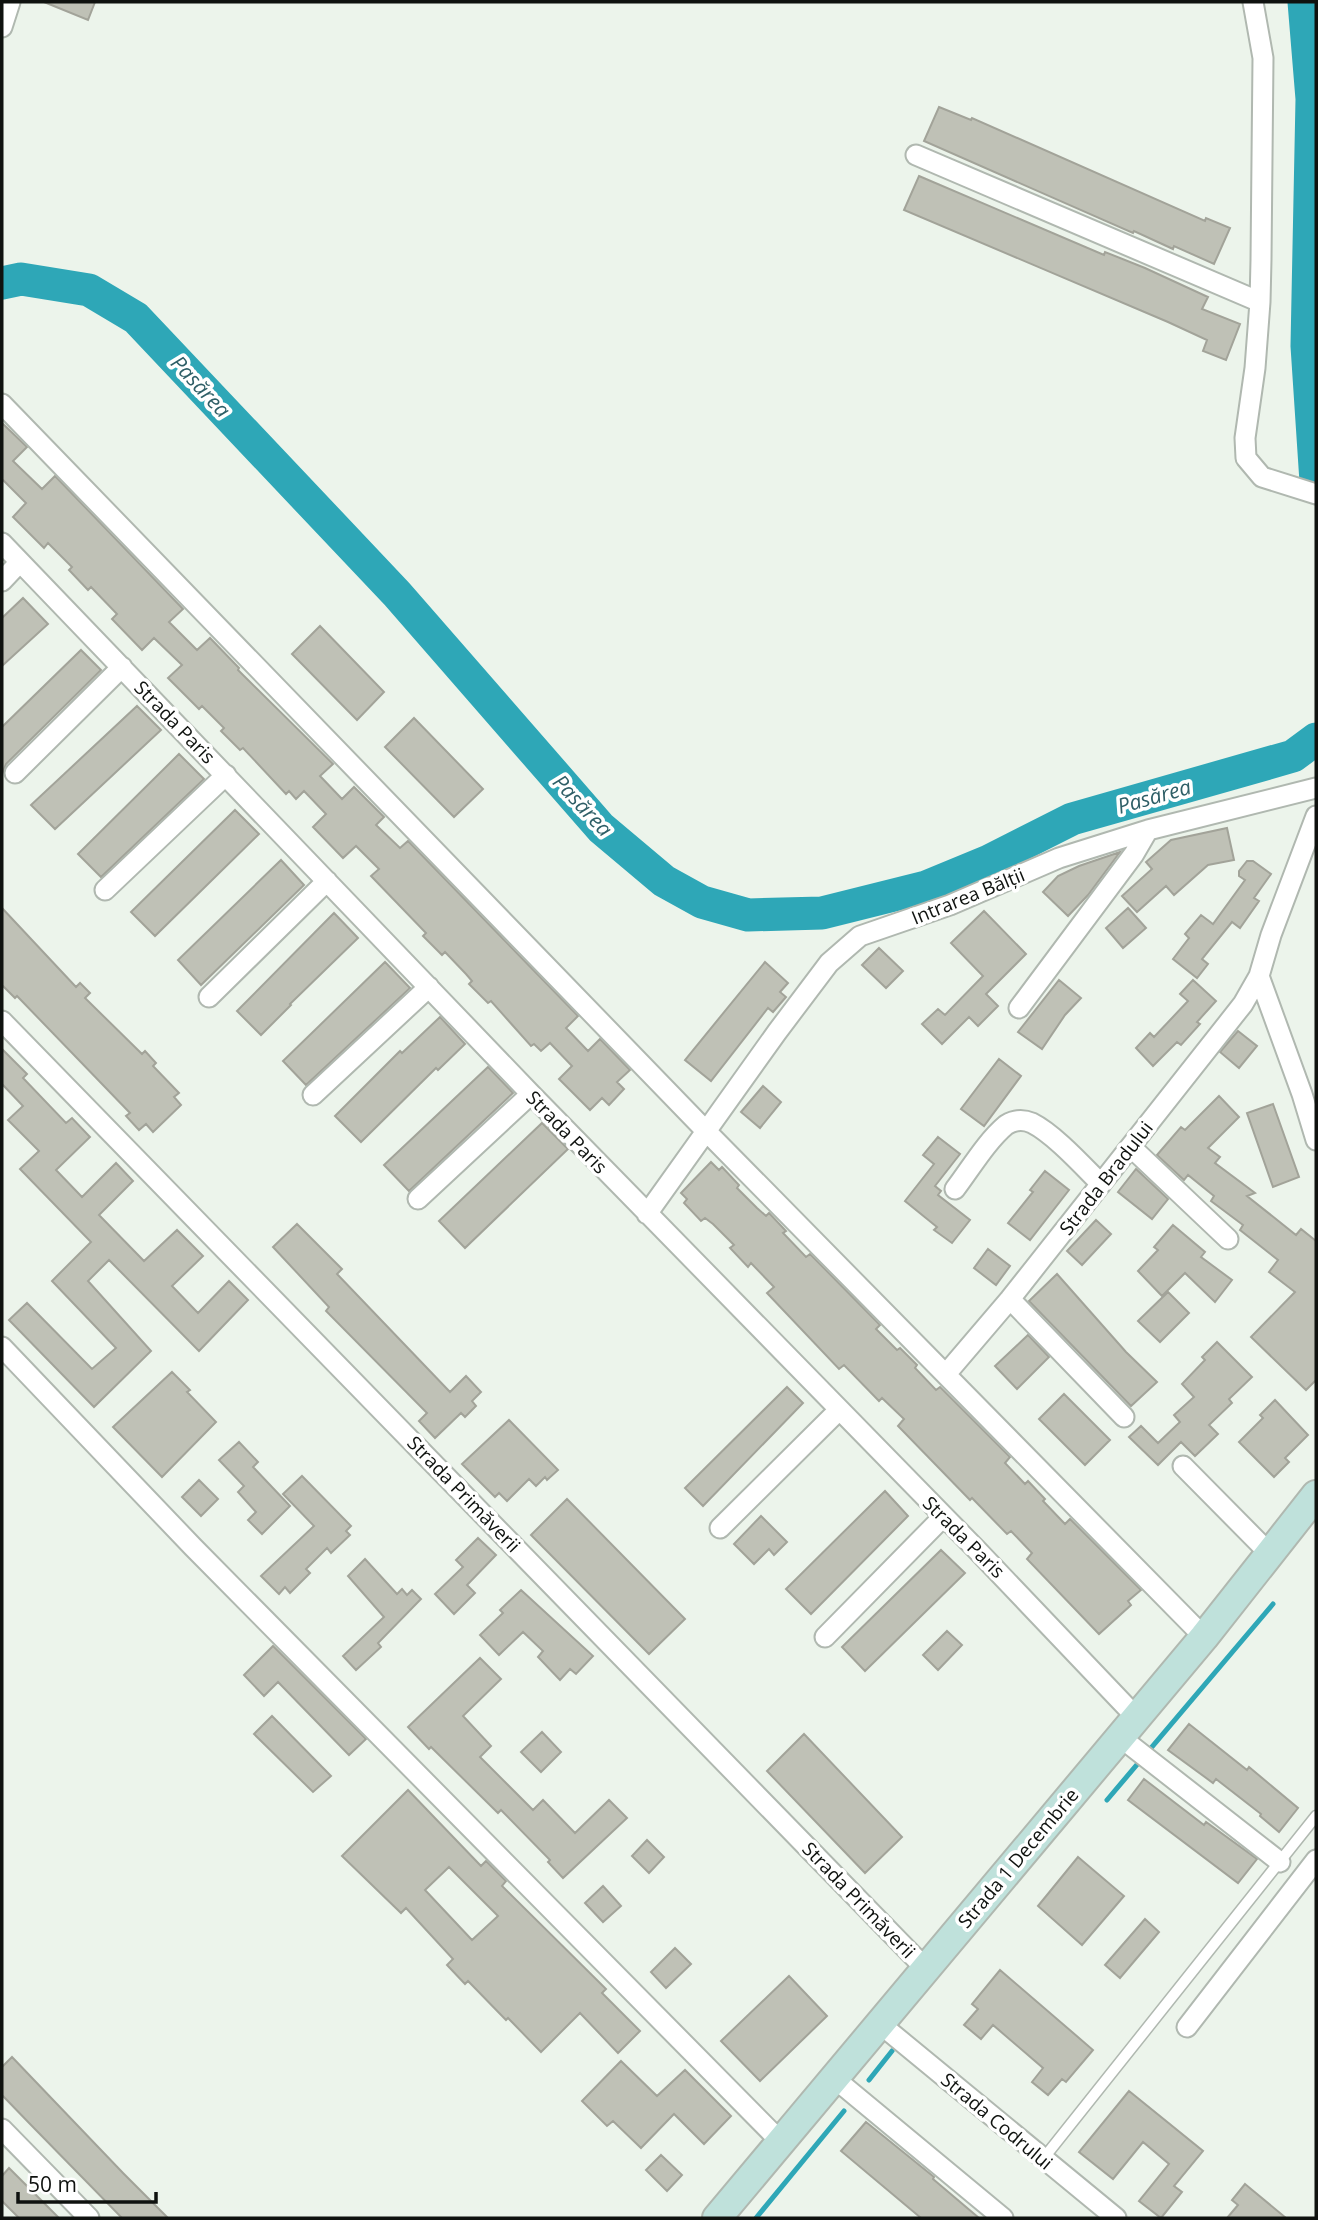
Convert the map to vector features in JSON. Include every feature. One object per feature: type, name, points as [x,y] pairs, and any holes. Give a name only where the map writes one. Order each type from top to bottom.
[{"type":"main road","name":"Strada 1 Decembrie","points":[[717,2218],[925,1968],[1131,1735],[1316,1495]]},
{"type":"street","points":[[2,27],[10,2]]},
{"type":"street","points":[[1252,2],[1262,58],[1260,302],[1245,438],[1246,458],[1262,477],[1316,494]]},
{"type":"street","points":[[916,155],[1260,302]]},
{"type":"street","points":[[2,404],[706,1131],[1204,1637]]},
{"type":"street","name":"Strada Paris","points":[[2,543],[531,1094],[943,1517],[1152,1762],[1280,1862]]},
{"type":"street","points":[[2,581],[20,562]]},
{"type":"street","points":[[15,773],[122,667]]},
{"type":"street","points":[[105,890],[226,775]]},
{"type":"street","name":"Intrarea Bălții","points":[[648,1214],[829,963],[860,936],[950,905],[1059,858],[1148,830],[1316,788]]},
{"type":"street","name":"Strada Bradului","points":[[946,1374],[1010,1299],[1242,1004],[1259,976],[1271,935],[1316,816]]},
{"type":"street","points":[[1019,1008],[1134,854],[1148,830]]},
{"type":"street","points":[[209,997],[327,881]]},
{"type":"street","points":[[1259,976],[1316,1140]]},
{"type":"street","points":[[313,1095],[429,987]]},
{"type":"street","name":"Strada Primăverii","points":[[2,1021],[925,1968]]},
{"type":"street","points":[[418,1199],[531,1094]]},
{"type":"street","points":[[955,1189],[992,1141],[1008,1124],[1020,1119],[1031,1122],[1048,1135],[1101,1184]]},
{"type":"street","points":[[1131,1147],[1228,1239]]},
{"type":"street","points":[[1010,1299],[1125,1417]]},
{"type":"street","points":[[2,1348],[193,1547],[781,2142]]},
{"type":"street","points":[[720,1528],[839,1410]]},
{"type":"street","points":[[1183,1466],[1271,1555]]},
{"type":"street","points":[[825,1637],[943,1517]]},
{"type":"street","points":[[1187,2027],[1316,1860]]},
{"type":"street","name":"Strada Codrului","points":[[879,2023],[1116,2218]]},
{"type":"street","points":[[834,2078],[1003,2218]]},
{"type":"street","points":[[2,2129],[89,2218]]},
{"type":"lane","points":[[1043,2158],[1316,1816]]},
{"type":"building","points":[[44,2],[95,2],[88,20]]},
{"type":"building","points":[[939,107],[971,120],[972,118],[1205,221],[1206,218],[1230,228],[1214,264],[1174,246],[1173,249],[1134,231],[1133,233],[924,141]]},
{"type":"building","points":[[919,176],[1104,255],[1105,252],[1145,268],[1208,297],[1202,309],[1240,324],[1226,360],[1203,351],[1207,340],[904,210]]},
{"type":"building","points":[[2,423],[27,447],[13,461],[42,489],[55,476],[183,609],[169,622],[197,650],[210,638],[238,670],[333,764],[320,776],[342,799],[354,787],[384,817],[376,825],[400,848],[408,841],[578,1016],[566,1028],[588,1051],[600,1039],[630,1070],[617,1082],[624,1089],[609,1105],[602,1098],[590,1110],[559,1079],[572,1066],[550,1043],[541,1051],[534,1044],[531,1046],[491,1001],[488,1003],[469,984],[472,981],[445,952],[442,955],[423,936],[426,933],[371,876],[379,869],[356,846],[343,858],[313,827],[326,814],[304,791],[296,799],[289,791],[286,794],[243,748],[240,750],[221,731],[224,728],[202,706],[199,709],[168,678],[182,665],[154,638],[142,650],[112,619],[117,614],[91,587],[88,590],[69,570],[72,567],[48,543],[44,548],[13,517],[26,503],[2,479]]},
{"type":"building","points":[[23,598],[48,624],[2,666],[2,618]]},
{"type":"building","points":[[320,626],[384,692],[357,720],[292,654]]},
{"type":"building","points":[[81,650],[101,670],[6,764],[2,774],[2,727]]},
{"type":"building","points":[[137,706],[161,730],[55,829],[31,805]]},
{"type":"building","points":[[414,718],[483,789],[454,817],[385,747]]},
{"type":"building","points":[[179,754],[204,779],[101,877],[78,854]]},
{"type":"building","points":[[235,810],[259,834],[155,936],[131,912]]},
{"type":"building","points":[[1227,828],[1234,860],[1208,865],[1174,895],[1166,886],[1137,912],[1122,896],[1152,869],[1146,862],[1171,840]]},
{"type":"building","points":[[1120,852],[1088,895],[1068,916],[1043,892],[1058,876]]},
{"type":"building","points":[[281,860],[304,885],[201,985],[178,960]]},
{"type":"building","points":[[1247,861],[1253,861],[1271,874],[1254,898],[1259,901],[1240,928],[1232,922],[1202,959],[1208,964],[1197,978],[1173,959],[1189,938],[1185,934],[1201,915],[1213,924],[1245,880],[1239,876],[1239,871]]},
{"type":"building","points":[[2,908],[76,987],[80,983],[90,993],[85,998],[142,1054],[145,1051],[156,1063],[153,1066],[179,1093],[174,1097],[181,1105],[153,1132],[146,1124],[139,1130],[126,1116],[130,1113],[17,996],[15,998],[2,985]]},
{"type":"building","points":[[1128,908],[1146,928],[1123,948],[1106,928]]},
{"type":"building","points":[[984,911],[1026,954],[986,994],[998,1006],[978,1026],[969,1017],[942,1044],[922,1024],[938,1009],[945,1015],[983,976],[951,943]]},
{"type":"building","points":[[334,913],[358,938],[261,1035],[237,1011]]},
{"type":"building","points":[[879,948],[903,971],[886,988],[862,965]]},
{"type":"building","points":[[385,962],[410,988],[306,1085],[283,1061]]},
{"type":"building","points":[[765,962],[788,983],[780,992],[786,997],[773,1012],[768,1008],[711,1081],[685,1060]]},
{"type":"building","points":[[1059,980],[1081,998],[1065,1015],[1042,1049],[1018,1032]]},
{"type":"building","points":[[1193,980],[1216,1001],[1181,1045],[1177,1042],[1153,1066],[1136,1048],[1150,1033],[1154,1037],[1188,1001],[1180,994]]},
{"type":"building","points":[[440,1017],[465,1044],[438,1070],[436,1068],[361,1142],[335,1116],[400,1051],[402,1053]]},
{"type":"building","points":[[1238,1031],[1257,1046],[1239,1068],[1220,1052]]},
{"type":"building","points":[[2,1049],[27,1074],[23,1078],[66,1123],[72,1118],[90,1137],[56,1170],[82,1197],[116,1163],[133,1181],[99,1215],[144,1261],[177,1230],[203,1256],[172,1286],[198,1313],[229,1281],[248,1300],[199,1351],[109,1260],[88,1281],[151,1351],[94,1407],[9,1320],[27,1303],[92,1369],[116,1348],[52,1281],[91,1242],[20,1169],[39,1151],[8,1120],[23,1106],[2,1084]]},
{"type":"building","points":[[999,1059],[1021,1076],[984,1126],[961,1109]]},
{"type":"building","points":[[488,1067],[513,1093],[409,1191],[384,1165]]},
{"type":"building","points":[[763,1086],[781,1102],[760,1128],[741,1112]]},
{"type":"building","points":[[1219,1096],[1239,1117],[1208,1148],[1220,1157],[1215,1163],[1255,1193],[1247,1196],[1296,1235],[1301,1229],[1316,1241],[1316,1380],[1306,1390],[1251,1337],[1295,1292],[1269,1272],[1278,1260],[1240,1230],[1243,1225],[1211,1201],[1214,1196],[1188,1175],[1184,1180],[1157,1155],[1181,1127],[1185,1130]]},
{"type":"building","points":[[1273,1104],[1299,1177],[1273,1187],[1247,1113]]},
{"type":"building","points":[[542,1123],[568,1149],[465,1248],[439,1221]]},
{"type":"building","points":[[938,1137],[960,1154],[935,1186],[941,1191],[938,1195],[970,1220],[952,1243],[934,1230],[937,1227],[905,1201],[934,1164],[923,1155]]},
{"type":"building","points":[[711,1162],[719,1170],[722,1167],[739,1185],[737,1188],[766,1216],[769,1213],[786,1231],[783,1233],[806,1257],[810,1254],[880,1325],[876,1329],[917,1365],[915,1368],[936,1390],[940,1387],[1010,1457],[1005,1463],[1025,1484],[1028,1481],[1065,1524],[1070,1519],[1141,1590],[1128,1601],[1131,1605],[1099,1634],[1027,1559],[1032,1553],[1011,1531],[1007,1534],[972,1498],[970,1500],[898,1426],[904,1419],[882,1398],[879,1401],[844,1365],[839,1369],[767,1293],[774,1287],[751,1263],[748,1267],[730,1248],[734,1245],[713,1224],[705,1218],[701,1221],[684,1203],[687,1199],[681,1193]]},
{"type":"building","points":[[1136,1169],[1168,1199],[1152,1219],[1118,1192]]},
{"type":"building","points":[[1045,1171],[1069,1190],[1030,1240],[1008,1223],[1033,1192],[1030,1190]]},
{"type":"building","points":[[1096,1220],[1111,1234],[1082,1265],[1067,1251]]},
{"type":"building","points":[[297,1224],[342,1269],[337,1274],[450,1392],[466,1376],[481,1392],[472,1401],[476,1406],[465,1417],[461,1413],[435,1438],[419,1421],[427,1413],[326,1311],[329,1307],[273,1247]]},
{"type":"building","points":[[1173,1225],[1205,1252],[1201,1257],[1232,1280],[1215,1302],[1185,1273],[1162,1296],[1138,1271],[1158,1250],[1154,1247]]},
{"type":"building","points":[[988,1249],[1010,1266],[996,1285],[974,1268]]},
{"type":"building","points":[[1057,1274],[1126,1352],[1157,1382],[1131,1406],[1029,1301]]},
{"type":"building","points":[[1168,1292],[1189,1313],[1160,1342],[1138,1321]]},
{"type":"building","points":[[1028,1335],[1049,1357],[1017,1389],[995,1366]]},
{"type":"building","points":[[1217,1342],[1252,1377],[1229,1399],[1232,1403],[1209,1425],[1218,1434],[1195,1456],[1181,1442],[1158,1465],[1129,1437],[1141,1426],[1158,1443],[1180,1422],[1174,1415],[1194,1397],[1182,1384],[1205,1360],[1202,1357]]},
{"type":"building","points":[[172,1372],[216,1422],[162,1477],[113,1427]]},
{"type":"building","points":[[787,1387],[803,1403],[703,1506],[685,1488]]},
{"type":"building","points":[[1064,1394],[1110,1440],[1085,1465],[1039,1419]]},
{"type":"building","points":[[1275,1400],[1308,1435],[1285,1458],[1289,1462],[1274,1477],[1239,1442],[1263,1418],[1260,1415]]},
{"type":"building","points":[[509,1420],[558,1470],[536,1486],[529,1479],[507,1501],[499,1493],[495,1497],[462,1464]]},
{"type":"building","points":[[239,1442],[258,1462],[253,1467],[290,1506],[262,1534],[248,1520],[256,1512],[238,1492],[244,1486],[219,1460]]},
{"type":"building","points":[[302,1476],[351,1526],[346,1531],[350,1535],[331,1553],[327,1548],[306,1569],[310,1573],[290,1593],[285,1587],[279,1594],[261,1576],[314,1526],[283,1494]]},
{"type":"building","points":[[199,1480],[218,1499],[201,1516],[182,1497]]},
{"type":"building","points":[[885,1491],[908,1516],[811,1614],[786,1589]]},
{"type":"building","points":[[567,1499],[685,1619],[649,1654],[531,1535]]},
{"type":"building","points":[[761,1516],[787,1542],[774,1555],[769,1549],[754,1564],[734,1544]]},
{"type":"building","points":[[478,1538],[496,1555],[467,1585],[475,1593],[454,1614],[435,1594],[463,1567],[456,1560]]},
{"type":"building","points":[[941,1550],[965,1573],[865,1671],[842,1647]]},
{"type":"building","points":[[365,1559],[397,1594],[402,1589],[407,1595],[412,1590],[421,1599],[378,1643],[381,1647],[356,1670],[343,1656],[384,1617],[348,1576]]},
{"type":"building","points":[[521,1590],[593,1656],[576,1674],[570,1669],[560,1680],[538,1657],[543,1651],[523,1632],[499,1655],[480,1635],[503,1613],[500,1610]]},
{"type":"building","points":[[947,1631],[962,1645],[938,1670],[923,1655]]},
{"type":"building","points":[[273,1646],[366,1739],[349,1755],[278,1682],[264,1696],[244,1675]]},
{"type":"building","points":[[480,1658],[501,1679],[463,1716],[491,1746],[480,1757],[533,1810],[543,1800],[575,1833],[609,1800],[627,1818],[563,1878],[548,1862],[550,1860],[501,1810],[498,1813],[408,1727]]},
{"type":"building","points":[[272,1716],[331,1776],[313,1792],[254,1734]]},
{"type":"building","points":[[1189,1724],[1247,1770],[1249,1767],[1298,1808],[1279,1832],[1260,1816],[1261,1814],[1216,1779],[1213,1783],[1168,1750]]},
{"type":"building","points":[[542,1732],[561,1752],[541,1772],[521,1752]]},
{"type":"building","points":[[804,1734],[902,1837],[865,1873],[767,1771]]},
{"type":"building","points":[[1144,1779],[1204,1825],[1206,1822],[1257,1859],[1238,1883],[1128,1800]]},
{"type":"building","points":[[408,1790],[481,1866],[486,1861],[506,1881],[502,1886],[606,1989],[602,1993],[640,2031],[618,2053],[580,2013],[541,2052],[508,2018],[506,2020],[468,1981],[465,1984],[447,1965],[453,1959],[406,1908],[401,1913],[342,1856]],"holes":[[[449,1867],[498,1916],[472,1940],[425,1890]]]},
{"type":"building","points":[[647,1840],[664,1857],[649,1873],[632,1856]]},
{"type":"building","points":[[1078,1857],[1124,1896],[1082,1945],[1038,1906]]},
{"type":"building","points":[[603,1886],[621,1906],[603,1922],[585,1903]]},
{"type":"building","points":[[1145,1919],[1159,1932],[1120,1978],[1105,1965]]},
{"type":"building","points":[[675,1948],[691,1964],[666,1988],[651,1972]]},
{"type":"building","points":[[1000,1970],[1093,2050],[1066,2082],[1062,2079],[1048,2095],[1032,2082],[1043,2068],[993,2025],[981,2039],[964,2025],[978,2009],[972,2004]]},
{"type":"building","points":[[789,1976],[827,2016],[760,2081],[721,2041]]},
{"type":"building","points":[[12,2057],[168,2218],[122,2218],[32,2126],[2,2095],[2,2067]]},
{"type":"building","points":[[621,2061],[657,2096],[685,2070],[731,2116],[704,2144],[674,2114],[641,2148],[613,2121],[607,2126],[582,2101]]},
{"type":"building","points":[[1129,2091],[1203,2151],[1174,2186],[1182,2192],[1161,2218],[1139,2201],[1169,2164],[1143,2142],[1113,2179],[1079,2152]]},
{"type":"building","points":[[866,2122],[934,2177],[933,2179],[979,2218],[921,2218],[841,2151]]},
{"type":"building","points":[[661,2155],[682,2175],[667,2191],[646,2170]]},
{"type":"building","points":[[9,2168],[59,2218],[19,2218],[2,2201],[2,2176]]},
{"type":"building","points":[[1245,2184],[1286,2218],[1227,2218],[1238,2205],[1232,2200]]},
{"type":"waterway","name":"Pasărea","points":[[1304,2],[1312,99],[1307,346],[1316,482]]},
{"type":"waterway","name":"Pasărea","points":[[2,283],[21,279],[89,290],[136,318],[397,594],[601,828],[664,881],[702,902],[748,915],[822,913],[926,887],[989,861],[1072,819],[1293,756],[1316,739]]},
{"type":"waterway","points":[[1107,1800],[1273,1604]]},
{"type":"waterway","points":[[869,2080],[892,2051]]},
{"type":"waterway","points":[[756,2218],[844,2111]]}]
